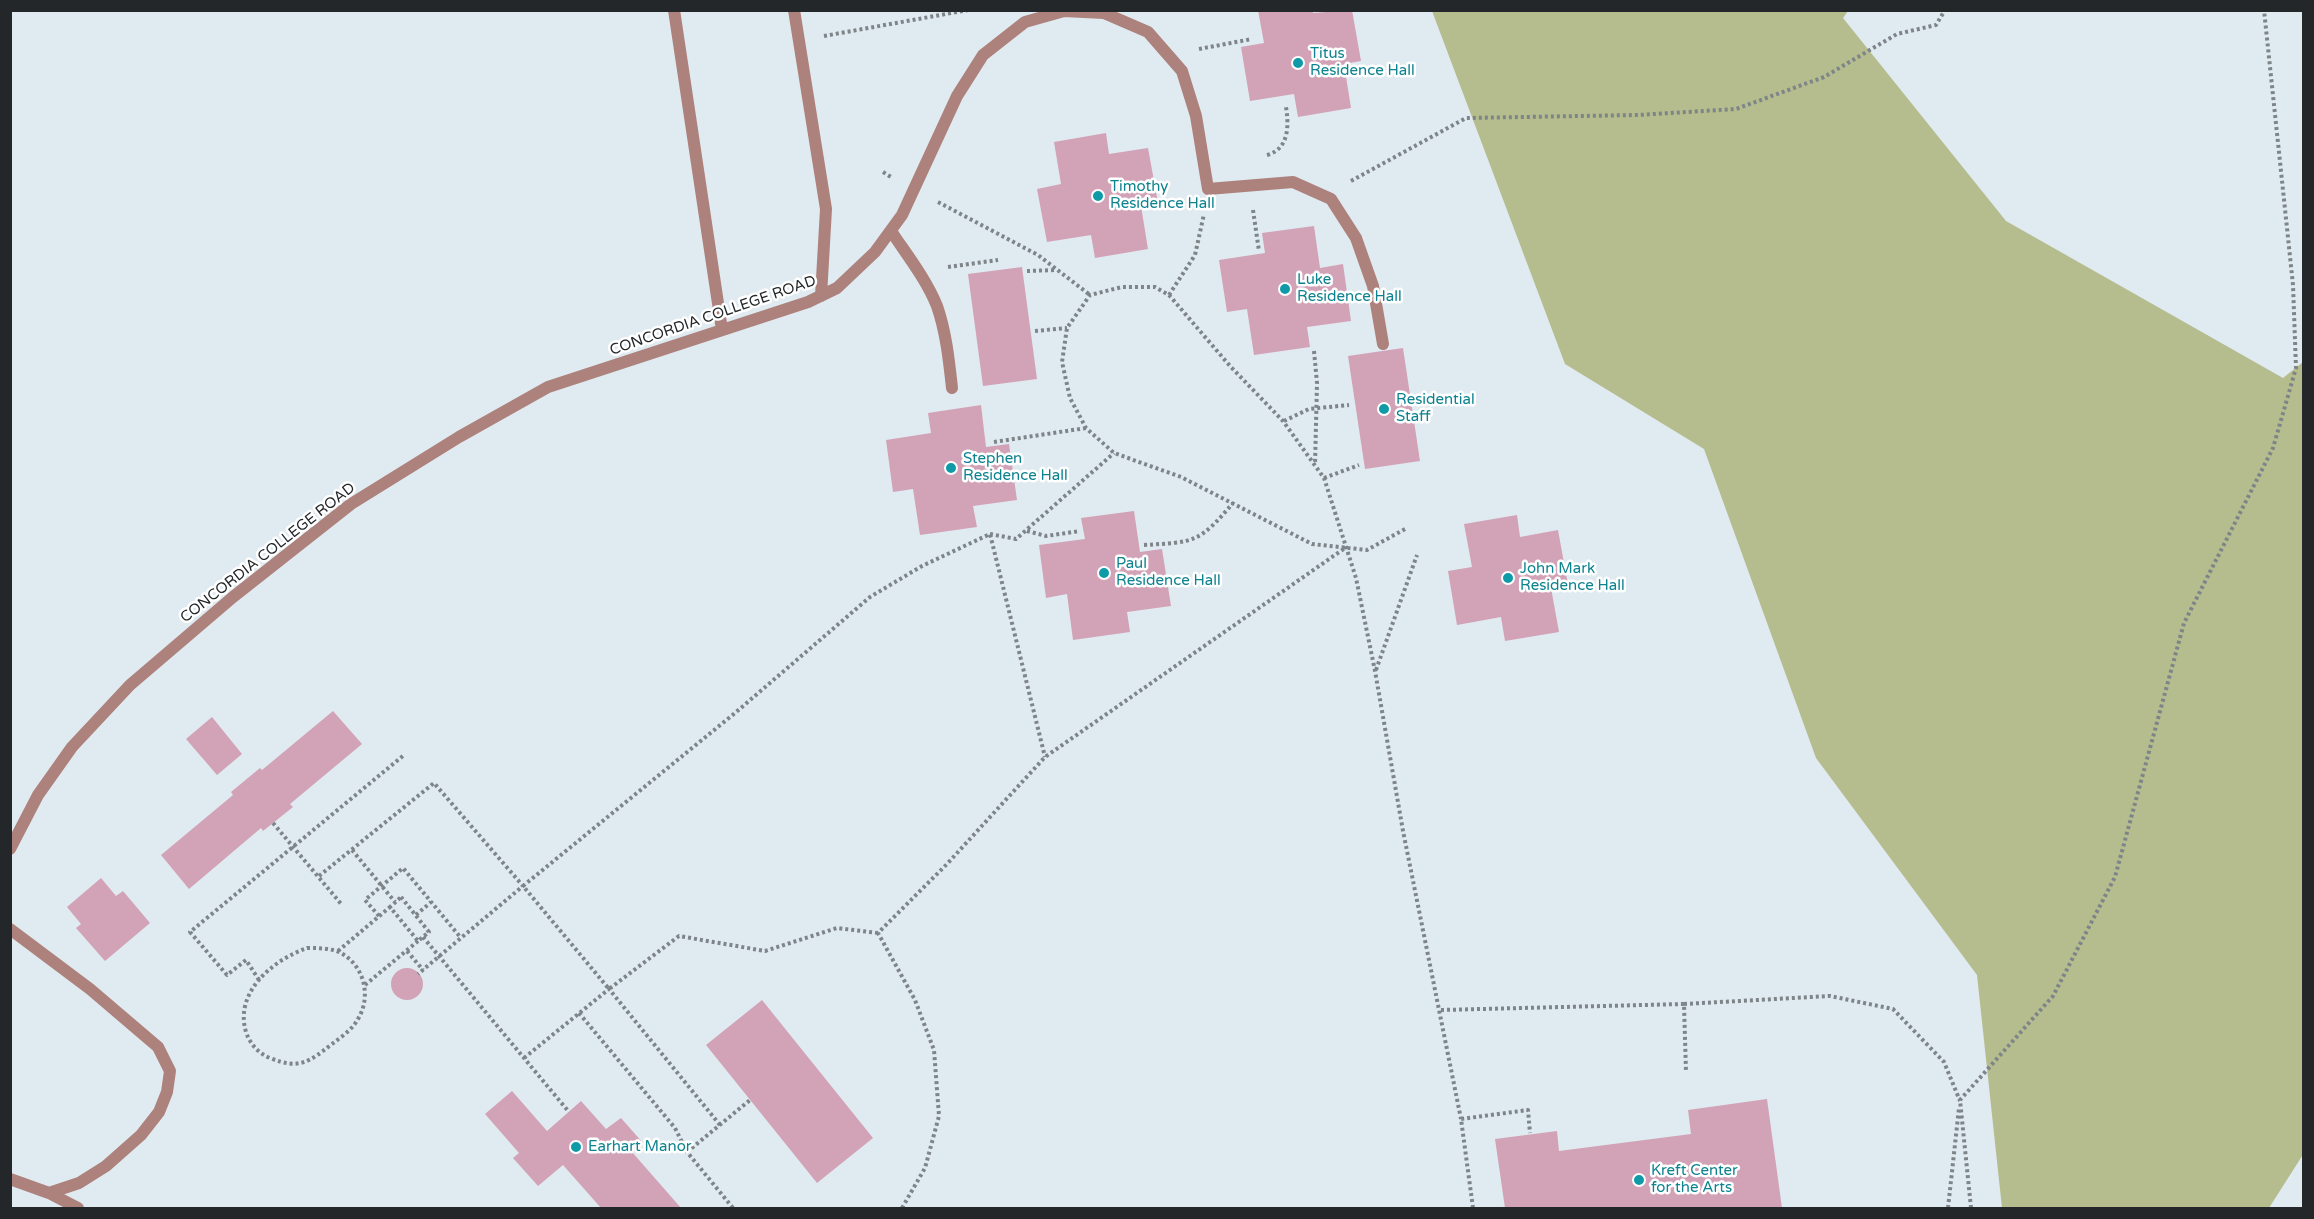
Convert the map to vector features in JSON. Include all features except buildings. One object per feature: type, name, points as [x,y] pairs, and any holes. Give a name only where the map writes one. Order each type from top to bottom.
[{"type":"lane","points":[[674,10],[722,330]]},
{"type":"lane","points":[[794,10],[826,209],[821,296]]},
{"type":"lane","name":"CONCORDIA COLLEGE ROAD","points":[[10,849],[38,795],[72,747],[130,685],[233,597],[351,504],[459,437],[548,387],[722,330],[821,296],[837,288],[875,252],[903,215],[957,96],[983,56],[1025,22],[1064,11],[1104,13],[1148,32],[1182,71],[1196,116],[1208,189],[1293,182],[1331,199],[1356,238],[1373,286],[1383,344]]},
{"type":"lane","points":[[891,231],[919,272],[936,306],[949,352],[952,388]]},
{"type":"lane","points":[[10,929],[90,989],[158,1047],[170,1071],[159,1112],[141,1135],[106,1166],[88,1178],[49,1193]]},
{"type":"lane","points":[[10,1179],[49,1193],[78,1209]]},
{"type":"path","points":[[854,31],[968,10]]},
{"type":"path","points":[[1324,196],[1466,118],[1638,115],[1736,109],[1824,77],[1897,34],[1936,25],[1945,10]]},
{"type":"path","points":[[1948,1209],[1960,1100],[2053,996],[2115,877],[2184,623],[2273,448],[2296,368],[2293,285],[2264,10]]},
{"type":"path","points":[[1195,50],[1252,39]]},
{"type":"path","points":[[1262,156],[1276,151],[1286,138],[1289,127],[1286,107]]},
{"type":"path","points":[[883,172],[1038,255],[1090,295]]},
{"type":"path","points":[[1252,204],[1259,251]]},
{"type":"path","points":[[1169,295],[1195,255],[1204,212]]},
{"type":"path","points":[[941,268],[998,260]]},
{"type":"path","points":[[1027,271],[1058,270]]},
{"type":"path","points":[[1405,529],[1367,550],[1346,548],[1312,544],[1181,477],[1114,453],[1086,428],[1070,398],[1062,362],[1067,328],[1090,295],[1122,287],[1155,287],[1169,295],[1230,366],[1283,421],[1324,478],[1346,548],[1356,578],[1375,671],[1403,831],[1441,1010],[1461,1119],[1473,1209]]},
{"type":"path","points":[[1035,331],[1067,328]]},
{"type":"path","points":[[1314,351],[1317,383],[1315,466]]},
{"type":"path","points":[[1283,421],[1309,409],[1349,405]]},
{"type":"path","points":[[993,442],[1086,428]]},
{"type":"path","points":[[418,974],[735,713],[870,597],[922,566],[990,534],[1016,539],[1114,453]]},
{"type":"path","points":[[1324,478],[1359,465]]},
{"type":"path","points":[[1144,545],[1182,543],[1196,539],[1209,530],[1233,503]]},
{"type":"path","points":[[1026,530],[1046,536],[1080,531]]},
{"type":"path","points":[[990,534],[1045,757]]},
{"type":"path","points":[[878,933],[947,864],[1045,757],[1346,548]]},
{"type":"path","points":[[1375,671],[1417,555]]},
{"type":"path","points":[[260,980],[246,960],[227,975],[190,932],[404,755]]},
{"type":"path","points":[[319,876],[434,783],[609,988],[720,1125]]},
{"type":"path","points":[[273,823],[342,904]]},
{"type":"path","points":[[352,850],[395,902]]},
{"type":"path","points":[[379,916],[365,900],[403,868],[461,938]]},
{"type":"path","points":[[338,952],[401,897],[416,915],[429,932],[365,985]]},
{"type":"path","points":[[416,915],[431,902]]},
{"type":"path","points":[[390,907],[418,941]]},
{"type":"path","points":[[524,1058],[609,988],[679,936],[765,951],[837,928],[878,933]]},
{"type":"path","points":[[878,933],[915,1000],[934,1050],[939,1116],[925,1168],[902,1209]]},
{"type":"path","points":[[423,937],[569,1112]]},
{"type":"path","points":[[307,948],[319,948],[338,952],[353,963],[365,985],[363,1007],[354,1026],[310,1061],[287,1064],[261,1054],[247,1033],[244,1008],[247,996],[260,980],[295,952],[307,948]]},
{"type":"path","points":[[407,951],[423,970]]},
{"type":"path","points":[[1441,1010],[1684,1004],[1830,996],[1893,1009],[1944,1062],[1960,1100],[1971,1209]]},
{"type":"path","points":[[1684,1004],[1686,1072]]},
{"type":"path","points":[[579,1013],[675,1128],[687,1152],[733,1209]]},
{"type":"path","points":[[687,1152],[750,1100]]},
{"type":"path","points":[[1461,1119],[1527,1110],[1530,1133]]},
{"type":"green space","points":[[1432,11],[1848,11],[1843,18],[2006,221],[2283,378],[2303,362],[2304,1153],[2269,1208],[2002,1208],[1977,975],[1816,758],[1704,449],[1565,364]]},
{"type":"place","name":"Titus Residence Hall","points":[[1298,63]]},
{"type":"place","name":"Timothy Residence Hall","points":[[1098,196]]},
{"type":"place","name":"Luke Residence Hall","points":[[1285,289]]},
{"type":"place","name":"Residential Staff","points":[[1384,409]]},
{"type":"place","name":"Stephen Residence Hall","points":[[951,468]]},
{"type":"place","name":"Paul Residence Hall","points":[[1104,573]]},
{"type":"place","name":"John Mark Residence Hall","points":[[1508,578]]},
{"type":"place","name":"Earhart Manor","points":[[576,1147]]},
{"type":"place","name":"Kreft Center for the Arts","points":[[1639,1180]]}]
